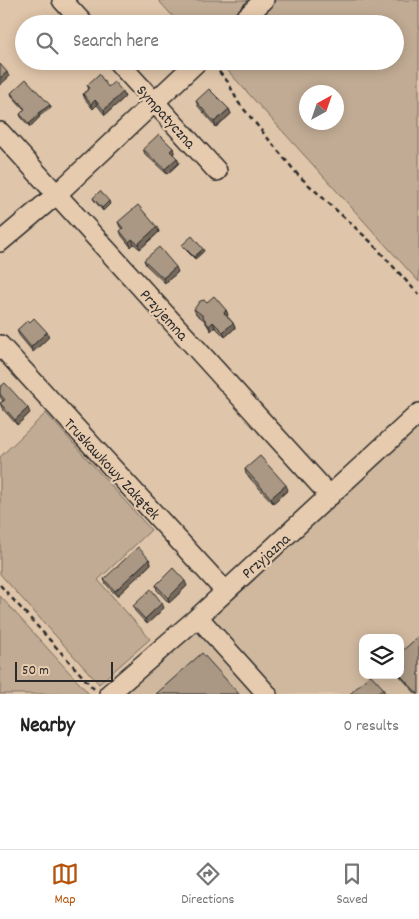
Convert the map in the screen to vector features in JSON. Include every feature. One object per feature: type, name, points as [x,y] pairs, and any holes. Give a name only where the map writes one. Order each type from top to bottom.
[{"type":"street","points":[[62,0],[76,15]]},
{"type":"street","points":[[248,15],[264,0]]},
{"type":"street","name":"Sympatyczna","points":[[125,70],[217,171]]},
{"type":"street","points":[[0,242],[57,194],[188,70]]},
{"type":"street","name":"Przyjemna","points":[[0,132],[330,496]]},
{"type":"street","name":"Truskawkowy Zakątek","points":[[0,345],[226,591]]},
{"type":"street","name":"Przyjazna","points":[[108,693],[198,617],[419,413]]},
{"type":"street","points":[[198,617],[267,694]]},
{"type":"path","points":[[218,70],[228,82],[238,102],[298,175],[371,242],[419,296]]},
{"type":"path","points":[[0,585],[108,693]]},
{"type":"shaded area","points":[[158,0],[419,0],[419,282],[227,70],[404,70],[404,15],[172,15]]},
{"type":"shaded area","points":[[46,413],[151,530],[98,580],[150,639],[99,684],[0,574],[0,457]]},
{"type":"shaded area","points":[[419,414],[419,694],[112,694]]},
{"type":"shaded area","points":[[0,596],[89,694],[0,694]]},
{"type":"building","points":[[0,64],[7,72],[0,78]]},
{"type":"building","points":[[99,74],[108,87],[114,82],[123,92],[104,110],[95,100],[91,104],[83,94],[90,88],[87,85]]},
{"type":"building","points":[[26,79],[50,105],[38,113],[39,115],[29,124],[20,114],[25,109],[11,93]]},
{"type":"building","points":[[209,89],[229,109],[214,122],[196,101]]},
{"type":"building","points":[[159,134],[173,148],[170,151],[177,158],[165,169],[143,149]]},
{"type":"building","points":[[100,191],[109,201],[102,208],[93,198]]},
{"type":"building","points":[[138,205],[157,227],[138,244],[132,239],[129,242],[120,231],[123,228],[118,222]]},
{"type":"building","points":[[192,236],[203,249],[194,257],[182,245]]},
{"type":"building","points":[[159,247],[176,267],[163,278],[144,260]]},
{"type":"building","points":[[214,296],[226,310],[224,313],[233,323],[223,332],[213,322],[209,326],[202,315],[194,309],[200,301],[205,300],[207,302]]},
{"type":"building","points":[[34,318],[47,332],[31,347],[17,330],[28,320],[30,322]]},
{"type":"building","points":[[5,383],[28,408],[15,420],[0,403],[5,400],[0,394],[0,387]]},
{"type":"building","points":[[260,456],[286,485],[271,498],[245,469]]},
{"type":"building","points":[[138,547],[149,559],[115,591],[104,579]]},
{"type":"building","points":[[173,568],[185,581],[168,598],[156,585]]},
{"type":"building","points":[[151,589],[162,603],[145,619],[133,606]]},
{"type":"building","points":[[419,636],[419,694],[404,679],[404,649]]},
{"type":"building","points":[[202,653],[239,694],[156,694]]},
{"type":"building","points":[[366,679],[375,679],[383,688],[376,694],[350,694]]}]
